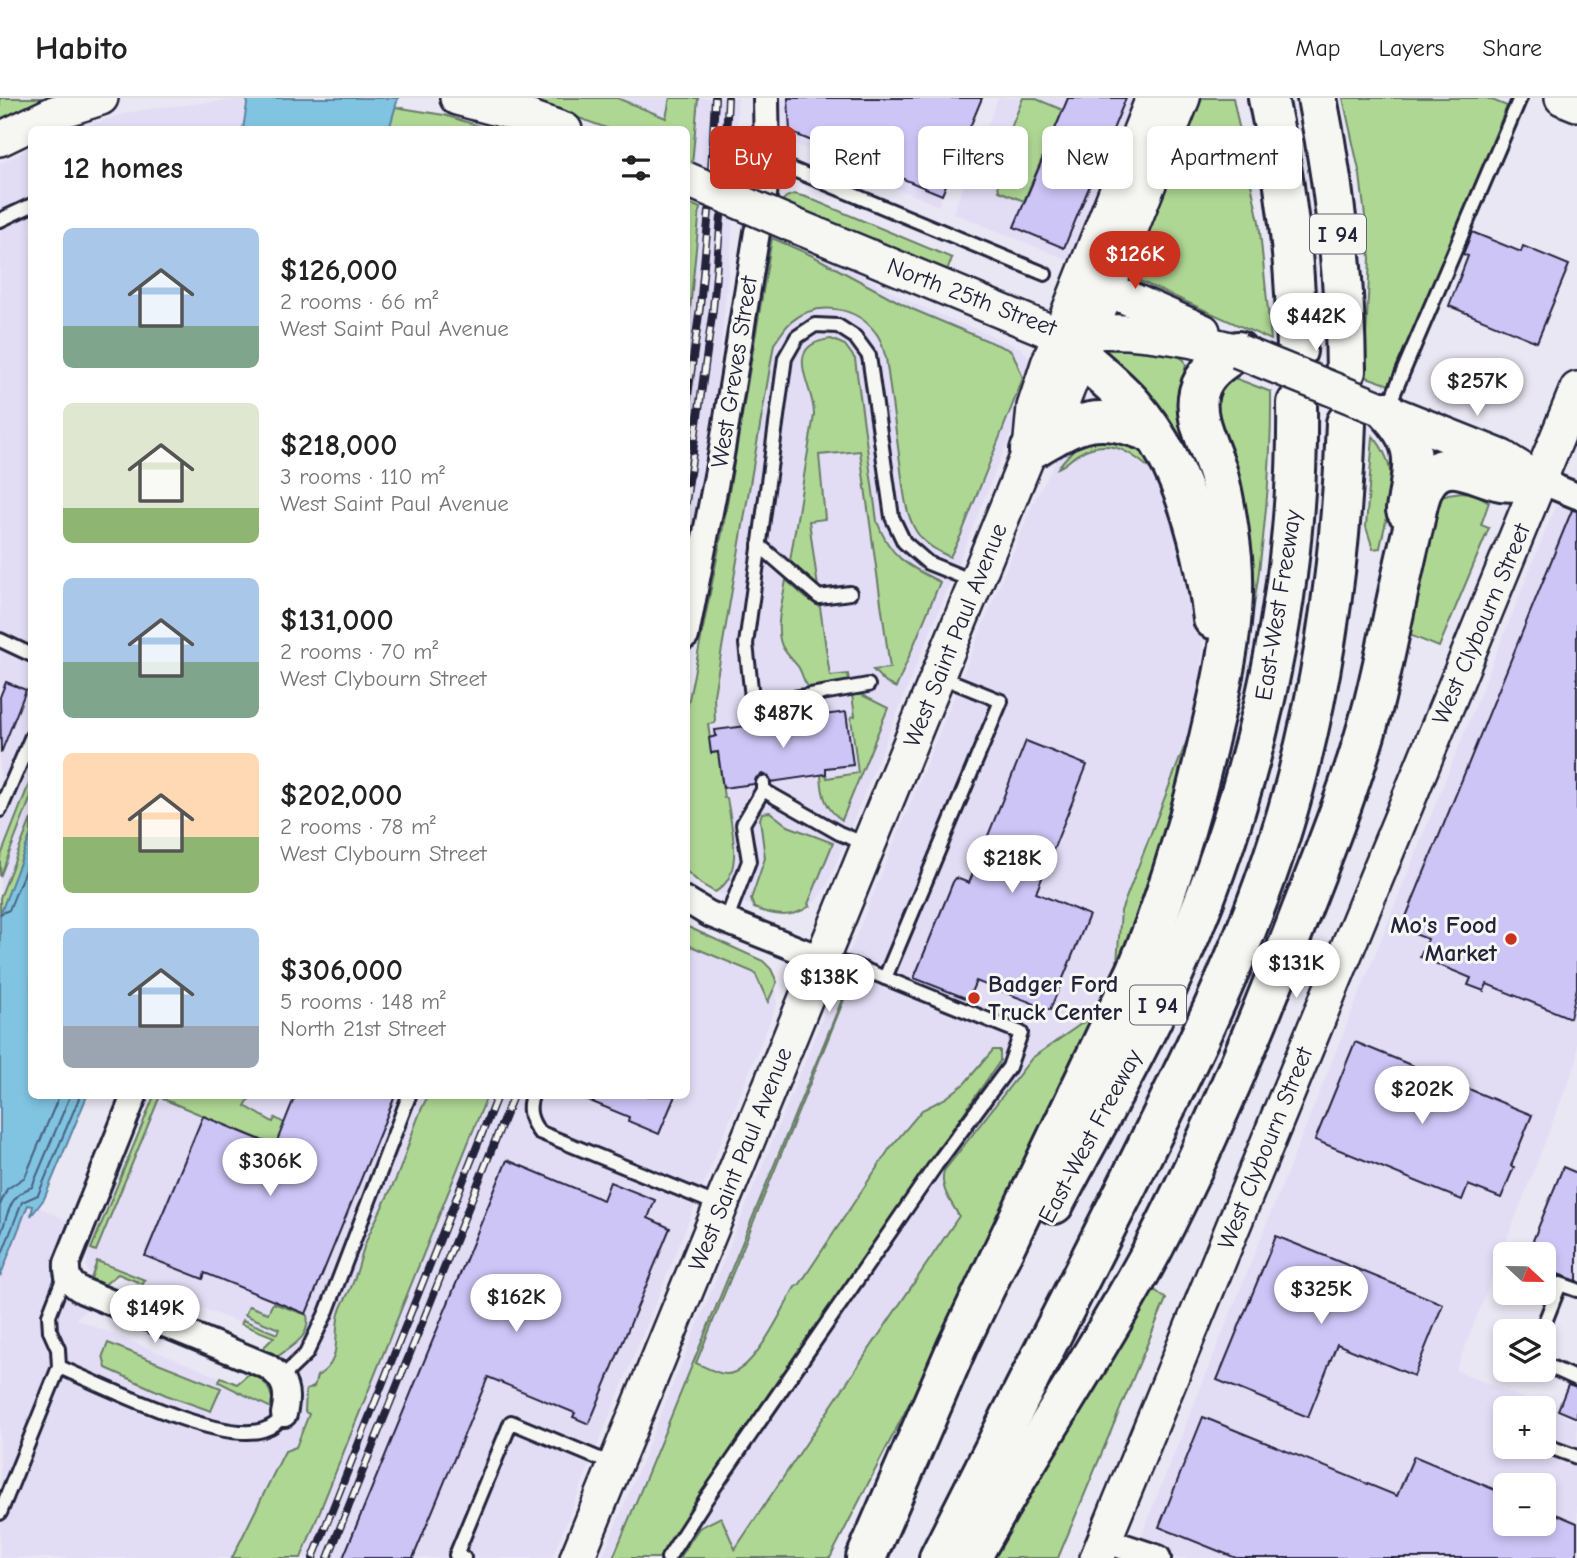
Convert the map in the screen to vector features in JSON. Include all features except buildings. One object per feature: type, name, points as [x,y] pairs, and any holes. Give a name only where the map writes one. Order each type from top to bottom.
[{"type":"highway","name":"I 94","points":[[1268,98],[1287,223],[1297,351]]},
{"type":"highway","name":"I 94","points":[[1317,98],[1336,211],[1344,300],[1346,372]]},
{"type":"highway","points":[[1076,341],[1154,433],[1183,492],[1198,536],[1209,587],[1214,656],[1209,741]]},
{"type":"highway","points":[[868,1558],[957,1347],[1080,1093],[1146,948],[1179,857],[1209,741],[1229,637],[1232,560],[1225,505],[1197,401],[1200,389],[1213,369],[1238,351]]},
{"type":"highway","name":"East-West Freeway","points":[[868,1558],[1166,990],[1218,863],[1253,749],[1281,613],[1295,491],[1297,403]]},
{"type":"highway","points":[[1369,413],[1404,433],[1412,448],[1401,575]]},
{"type":"highway","name":"East-West Freeway","points":[[939,1558],[1177,1086],[1226,983],[1269,869],[1293,794],[1311,721],[1337,559],[1369,413]]},
{"type":"highway","points":[[1030,450],[1082,422],[1114,420],[1154,433]]},
{"type":"highway","points":[[971,1558],[1151,1251],[1207,1140],[1302,910],[1352,773],[1375,698],[1401,575],[1420,495],[1426,481],[1436,470],[1448,467],[1503,481],[1540,481]]},
{"type":"street","points":[[0,139],[54,113],[101,98]]},
{"type":"street","points":[[457,98],[549,126]]},
{"type":"street","points":[[766,98],[766,126]]},
{"type":"street","name":"West Saint Paul Avenue","points":[[1076,341],[1153,98]]},
{"type":"street","name":"West Saint Paul Avenue","points":[[577,1558],[1030,450],[1034,407],[1107,289],[1183,98]]},
{"type":"street","points":[[1562,98],[1577,104]]},
{"type":"street","name":"North 25th Street","points":[[690,181],[1076,341],[1174,336],[1238,351],[1369,413],[1502,457],[1540,481],[1577,496]]},
{"type":"street","points":[[764,189],[764,195]]},
{"type":"street","name":"West Greves Street","points":[[690,615],[721,455],[757,232]]},
{"type":"street","points":[[1107,289],[1191,324],[1238,351]]},
{"type":"street","name":"West Clybourn Street","points":[[1101,1549],[1577,389]]},
{"type":"street","points":[[690,902],[726,921],[822,959]]},
{"type":"street","points":[[133,1099],[67,1263],[66,1271],[71,1284],[267,1366],[281,1378],[286,1387],[284,1414]]},
{"type":"street","points":[[1101,1549],[1158,1558]]},
{"type":"lane","points":[[1369,413],[1520,98]]},
{"type":"lane","points":[[796,171],[1045,274]]},
{"type":"lane","points":[[0,220],[28,207]]},
{"type":"lane","points":[[755,724],[746,644],[785,358],[797,337],[816,325],[838,326],[855,337],[869,356],[892,517],[904,542],[928,563],[976,583]]},
{"type":"lane","points":[[759,545],[819,597],[850,593]]},
{"type":"lane","points":[[0,640],[28,653]]},
{"type":"lane","points":[[885,978],[1000,701],[938,676]]},
{"type":"lane","points":[[753,705],[868,685]]},
{"type":"lane","points":[[0,810],[28,746]]},
{"type":"lane","points":[[726,921],[749,861],[743,824],[763,786],[839,833],[869,845]]},
{"type":"lane","points":[[668,1558],[936,1165],[1009,1066],[1021,1033],[853,965],[822,959]]},
{"type":"lane","points":[[281,1378],[306,1354],[326,1313],[409,1099]]},
{"type":"lane","points":[[531,1099],[530,1120],[539,1132],[721,1206]]},
{"type":"lane","points":[[0,1513],[59,1367],[58,1349],[50,1331],[49,1315],[66,1271]]},
{"type":"lane","points":[[1546,1319],[1560,1284],[1577,1290]]},
{"type":"lane","points":[[59,1367],[198,1425],[234,1432],[262,1431],[277,1423],[284,1414]]},
{"type":"lane","points":[[1556,1369],[1577,1379]]},
{"type":"lane","points":[[464,1558],[456,1555],[511,1422],[614,1465]]},
{"type":"lane","points":[[1556,1449],[1577,1457]]},
{"type":"shaded area","points":[[248,98],[243,126],[85,126],[125,113]]},
{"type":"shaded area","points":[[524,98],[738,98],[737,126],[710,126],[710,189],[734,189],[732,237],[717,383],[690,543],[692,165],[690,126],[601,126]]},
{"type":"shaded area","points":[[781,98],[982,98],[971,126],[918,126],[918,189],[945,189],[938,206],[899,189],[904,189],[904,126],[810,126],[810,151],[796,145],[796,126],[784,126]]},
{"type":"shaded area","points":[[998,98],[1140,98],[1129,126],[1042,126],[1042,189],[1103,189],[1073,262],[953,213],[962,189],[1028,189],[1028,126],[987,126]]},
{"type":"shaded area","points":[[28,149],[28,844],[0,915],[0,163]]},
{"type":"shaded area","points":[[785,237],[827,256],[915,304],[1021,348],[1028,356],[1032,368],[1018,416],[827,886],[815,902],[805,909],[776,915],[710,890],[690,874],[690,694],[723,528],[772,238],[783,243]]},
{"type":"shaded area","points":[[1075,441],[1090,448],[1116,446],[1158,476],[1169,494],[1200,618],[1202,641],[1201,692],[1192,727],[1121,911],[1117,963],[1091,1017],[1032,1058],[944,1171],[943,1187],[959,1216],[735,1550],[685,1558],[602,1558],[1032,505],[1059,456]]},
{"type":"shaded area","points":[[1557,502],[1577,510],[1577,1060],[1506,1242],[1493,1242],[1493,1275],[1456,1370],[1518,1396],[1493,1396],[1493,1459],[1556,1459],[1556,1412],[1577,1421],[1577,1558],[1132,1558]]},
{"type":"shaded area","points":[[690,946],[777,982],[777,1004],[552,1558],[0,1558],[0,1277],[28,1204],[34,1206],[31,1215],[37,1206],[68,1221],[51,1270],[60,1292],[88,1308],[76,1319],[237,1384],[250,1373],[261,1379],[270,1390],[273,1409],[295,1419],[301,1405],[299,1379],[282,1360],[261,1350],[274,1337],[118,1274],[102,1285],[90,1278],[86,1267],[87,1257],[153,1099],[690,1099]]},
{"type":"green space","points":[[0,98],[52,98],[0,122]]},
{"type":"green space","points":[[524,98],[617,98],[666,118],[670,98],[698,98],[692,165],[690,126],[601,126]]},
{"type":"green space","points":[[1023,98],[1034,98],[1063,110],[1056,126],[1042,126],[1042,159],[1024,201],[999,189],[1028,189],[1028,126],[1012,126]]},
{"type":"green space","points":[[1202,98],[1233,98],[1239,126],[1191,126]]},
{"type":"green space","points":[[1343,98],[1487,98],[1507,106],[1392,386],[1364,376],[1370,258],[1360,175]]},
{"type":"green space","points":[[395,107],[444,115],[479,126],[390,126]]},
{"type":"green space","points":[[1166,189],[1252,189],[1259,222],[1271,340],[1131,277]]},
{"type":"green space","points":[[794,194],[952,258],[947,271],[780,203]]},
{"type":"green space","points":[[690,204],[700,208],[690,309]]},
{"type":"green space","points":[[772,238],[813,256],[912,309],[1012,351],[1023,378],[950,557],[923,540],[916,531],[906,506],[886,358],[876,333],[858,317],[836,309],[824,309],[801,315],[791,322],[774,344],[714,695],[715,723],[708,724],[712,753],[718,752],[734,849],[731,874],[725,884],[715,892],[690,874],[690,694],[723,528]]},
{"type":"green space","points":[[831,339],[845,345],[855,359],[877,521],[882,533],[901,559],[940,582],[896,688],[886,683],[873,670],[890,668],[860,451],[819,455],[825,519],[809,521],[818,587],[790,561],[814,415],[803,358],[807,349],[815,343]]},
{"type":"green space","points":[[1103,345],[1167,349],[1184,360],[1186,365],[1179,392],[1180,405],[1213,506],[1099,356]]},
{"type":"green space","points":[[1232,377],[1271,392],[1270,459],[1264,527],[1245,660],[1214,404],[1219,388]]},
{"type":"green space","points":[[1084,436],[1139,445],[1158,476],[1122,450],[1102,446],[1077,455],[1058,468]]},
{"type":"green space","points":[[1373,436],[1383,449],[1388,463],[1391,490],[1380,548],[1373,549],[1366,527]]},
{"type":"green space","points":[[1448,494],[1475,494],[1489,502],[1481,525],[1489,528],[1439,647],[1407,634],[1435,502]]},
{"type":"green space","points":[[786,580],[820,607],[830,676],[848,674],[849,681],[809,687],[784,649],[780,639],[779,622]]},
{"type":"green space","points":[[852,695],[862,695],[888,708],[842,820],[832,811],[826,800],[821,775],[826,774],[827,778],[858,773],[851,717],[855,716]]},
{"type":"green space","points":[[1192,727],[1189,783],[1071,1088],[830,1558],[679,1558],[699,1528],[721,1517],[735,1549],[959,1216],[944,1189],[944,1171],[1032,1058],[1091,1017],[1117,963],[1121,911]]},
{"type":"green space","points":[[28,787],[28,805],[0,877],[0,858]]},
{"type":"green space","points":[[770,812],[788,826],[833,843],[808,904],[810,906],[796,913],[769,913],[754,908],[751,899],[765,858],[760,819],[762,813]]},
{"type":"green space","points":[[28,827],[28,842],[0,915],[0,898]]},
{"type":"green space","points":[[690,928],[763,961],[771,969],[777,982],[768,1002],[755,973],[690,946]]},
{"type":"green space","points":[[850,980],[696,1363],[726,1374],[746,1364],[766,1339],[795,1287],[800,1284],[890,1148],[922,1110],[946,1098],[965,1083],[993,1050],[1000,1050],[1000,1061],[769,1393],[660,1558],[613,1558]]},
{"type":"green space","points":[[153,1099],[159,1099],[96,1251],[91,1249]]},
{"type":"green space","points":[[163,1099],[249,1099],[245,1106],[273,1122],[275,1118],[284,1123],[277,1152],[259,1139]]},
{"type":"green space","points":[[426,1099],[486,1099],[301,1558],[232,1558],[285,1451],[296,1447],[309,1414],[305,1412],[306,1390],[314,1387],[317,1376],[331,1364],[334,1357],[341,1308],[365,1244],[400,1170]]},
{"type":"green space","points":[[97,1261],[145,1280],[143,1284],[118,1274],[104,1285],[91,1279]]},
{"type":"green space","points":[[1151,1287],[1166,1299],[1058,1558],[989,1558]]},
{"type":"green space","points":[[273,1303],[307,1315],[308,1323],[295,1344],[277,1357],[261,1350],[274,1337],[241,1324],[243,1320],[277,1334],[279,1329],[245,1315],[249,1306],[268,1313]]},
{"type":"green space","points":[[108,1343],[221,1388],[211,1411],[166,1395],[106,1368],[103,1355]]},
{"type":"green space","points":[[250,1373],[268,1387],[273,1409],[219,1382],[221,1377],[237,1384]]},
{"type":"water","points":[[248,98],[398,98],[390,126],[243,126]]},
{"type":"water","points":[[28,842],[28,1099],[86,1099],[44,1199],[31,1216],[33,1206],[28,1205],[0,1277],[0,915]]},
{"type":"railway","points":[[713,126],[715,98]]},
{"type":"railway","points":[[727,126],[728,98]]},
{"type":"railway","points":[[690,381],[709,211]]},
{"type":"railway","points":[[690,473],[713,309],[721,217]]},
{"type":"railway","points":[[313,1558],[496,1099]]},
{"type":"railway","points":[[328,1558],[512,1099]]},
{"type":"place","name":"Mo's Food Market","points":[[1511,939]]},
{"type":"place","name":"Badger Ford Truck Center","points":[[974,998]]}]
